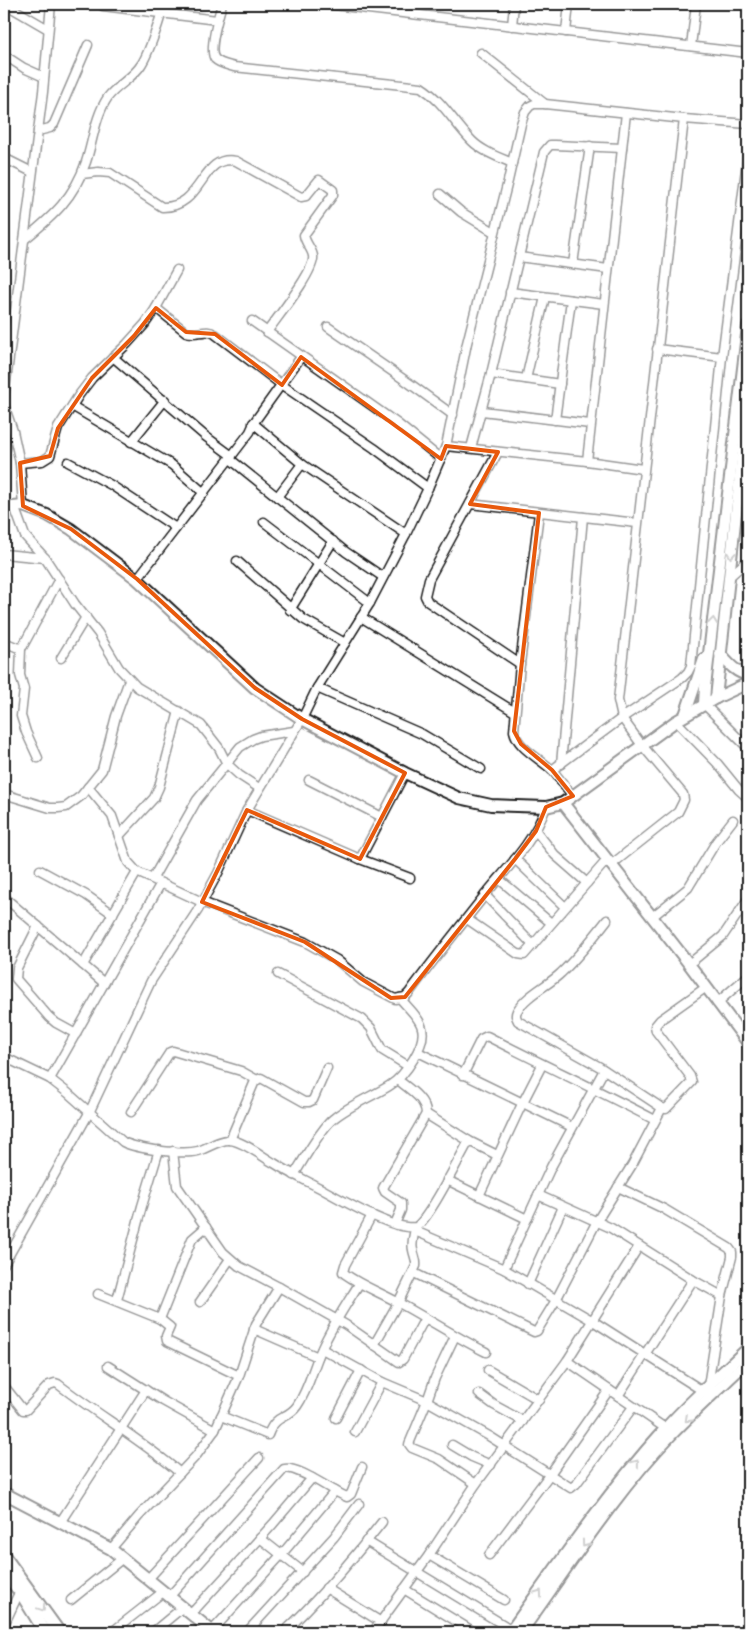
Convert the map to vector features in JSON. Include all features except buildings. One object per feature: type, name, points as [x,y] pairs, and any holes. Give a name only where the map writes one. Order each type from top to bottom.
[{"type":"main road","points":[[4,1556],[24,1590],[41,1630]]},
{"type":"main road","points":[[4,1572],[24,1590],[59,1632]]},
{"type":"street","points":[[5,4],[48,29]]},
{"type":"street","points":[[4,397],[38,131],[51,4]]},
{"type":"street","points":[[25,239],[68,200],[82,174],[101,110],[108,97],[141,65],[162,14],[163,4]]},
{"type":"street","points":[[222,4],[217,20],[212,53],[213,57],[220,63],[234,67],[422,88],[433,95],[472,142],[512,164]]},
{"type":"street","points":[[325,4],[748,52]]},
{"type":"street","points":[[512,26],[514,4]]},
{"type":"street","points":[[566,32],[569,4]]},
{"type":"street","points":[[691,46],[696,4]]},
{"type":"street","points":[[103,6],[217,20]]},
{"type":"street","points":[[38,131],[50,128],[54,124],[88,45]]},
{"type":"street","points":[[481,54],[545,104]]},
{"type":"street","points":[[4,55],[24,68],[44,77]]},
{"type":"street","points":[[4,1264],[90,1113],[151,981],[202,902],[259,788],[302,719],[317,688],[344,643],[370,603],[428,488],[446,446],[467,343],[525,112],[534,104],[545,104],[748,124]]},
{"type":"street","points":[[587,461],[626,113]]},
{"type":"street","points":[[467,919],[520,955],[526,953],[587,883],[609,862],[678,812],[684,800],[683,794],[622,718],[618,700],[684,119]]},
{"type":"street","points":[[472,448],[492,374],[544,152],[550,145],[556,144],[622,148]]},
{"type":"street","points":[[573,264],[590,146]]},
{"type":"street","points":[[552,770],[622,718],[682,678],[688,672],[690,666],[722,356],[748,153]]},
{"type":"street","points":[[4,158],[32,172]]},
{"type":"street","points":[[82,174],[110,173],[162,207],[171,207],[186,201],[213,166],[221,161],[236,161],[301,197],[306,196],[319,180],[331,188],[333,195],[304,235],[313,255],[312,263],[289,304],[267,332]]},
{"type":"street","points":[[440,194],[462,212],[494,232]]},
{"type":"street","points":[[519,257],[608,269]]},
{"type":"street","points":[[20,463],[42,461],[50,456],[58,428],[72,406],[92,378],[134,336],[156,308],[177,270]]},
{"type":"street","points":[[510,292],[604,304]]},
{"type":"street","points":[[526,379],[545,297]]},
{"type":"street","points":[[555,420],[571,300]]},
{"type":"street","points":[[156,308],[186,332],[191,334],[212,332],[282,385],[374,448],[428,488]]},
{"type":"street","points":[[252,321],[405,429],[441,459]]},
{"type":"street","points":[[704,704],[748,326]]},
{"type":"street","points":[[328,327],[452,415]]},
{"type":"street","points":[[657,349],[722,356]]},
{"type":"street","points":[[113,357],[277,497],[383,577]]},
{"type":"street","points":[[137,579],[231,458],[250,432],[253,423],[301,357]]},
{"type":"street","points":[[492,374],[560,384]]},
{"type":"street","points":[[131,442],[165,400]]},
{"type":"street","points":[[716,698],[748,402]]},
{"type":"street","points":[[4,405],[13,430],[20,463],[14,507],[22,530],[45,558],[129,680],[137,687],[179,711],[205,729],[219,748],[227,764],[239,775],[259,788]]},
{"type":"street","points":[[72,406],[172,465],[204,493]]},
{"type":"street","points":[[482,411],[590,424]]},
{"type":"street","points":[[253,423],[302,464],[406,534]]},
{"type":"street","points":[[446,446],[643,469]]},
{"type":"street","points":[[498,452],[429,579],[425,596],[428,602],[520,664]]},
{"type":"street","points":[[68,462],[111,485],[176,528]]},
{"type":"street","points":[[277,497],[302,464]]},
{"type":"street","points":[[470,504],[637,524]]},
{"type":"street","points":[[14,507],[47,515],[71,529],[137,579],[255,688],[302,719],[405,773],[472,802],[491,805],[546,807],[563,803],[641,744],[704,704],[747,683],[720,654]]},
{"type":"street","points":[[539,513],[520,664],[514,731],[515,737],[521,744],[552,770],[573,796]]},
{"type":"street","points":[[561,764],[582,517]]},
{"type":"street","points":[[264,522],[370,603]]},
{"type":"street","points":[[290,610],[333,541]]},
{"type":"street","points":[[4,554],[45,558]]},
{"type":"street","points":[[728,578],[748,560]]},
{"type":"street","points":[[237,561],[290,610],[344,643]]},
{"type":"street","points":[[38,758],[21,716],[24,689],[20,675],[21,648],[59,580]]},
{"type":"street","points":[[61,658],[86,617]]},
{"type":"street","points":[[361,617],[515,712]]},
{"type":"street","points":[[681,718],[710,644]]},
{"type":"street","points":[[5,645],[21,648]]},
{"type":"street","points":[[4,794],[50,808],[66,807],[81,796],[102,770],[112,730],[129,680]]},
{"type":"street","points":[[317,688],[422,734],[481,769]]},
{"type":"street","points":[[704,704],[748,748]]},
{"type":"street","points":[[120,836],[154,798],[159,787],[179,711]]},
{"type":"street","points":[[681,718],[739,790],[748,798]]},
{"type":"street","points":[[153,878],[197,800],[240,747],[261,736],[294,732]]},
{"type":"street","points":[[360,859],[405,773]]},
{"type":"street","points":[[309,780],[382,817]]},
{"type":"street","points":[[88,787],[112,816],[128,862],[137,872],[202,902],[305,942],[337,960],[363,982],[391,998],[400,998],[409,993],[439,952],[536,831],[546,807]]},
{"type":"street","points":[[563,803],[689,964],[705,988],[748,1043]]},
{"type":"street","points":[[247,810],[360,859],[410,878]]},
{"type":"street","points":[[652,917],[688,888],[716,842],[733,820]]},
{"type":"street","points":[[536,831],[555,855],[587,883]]},
{"type":"street","points":[[515,859],[565,907]]},
{"type":"street","points":[[40,870],[79,891],[113,914]]},
{"type":"street","points":[[83,965],[137,872]]},
{"type":"street","points":[[499,879],[551,923]]},
{"type":"street","points":[[50,1079],[161,882]]},
{"type":"street","points":[[485,895],[533,945]]},
{"type":"street","points":[[4,897],[104,983]]},
{"type":"street","points":[[689,964],[723,936],[748,899]]},
{"type":"street","points":[[608,920],[565,969],[545,984],[520,1008],[515,1017],[518,1021],[604,1070],[666,1109],[692,1082],[690,1076],[655,1026],[660,1020],[705,988]]},
{"type":"street","points":[[38,926],[17,968],[16,979],[49,1017],[76,1034]]},
{"type":"street","points":[[278,974],[362,1019],[371,1028],[382,1050],[408,1066]]},
{"type":"street","points":[[717,1003],[748,976]]},
{"type":"street","points":[[294,1175],[329,1122],[398,1080],[418,1052],[422,1041],[422,1026],[400,998]]},
{"type":"street","points":[[463,1075],[481,1038],[487,1036],[655,1120]]},
{"type":"street","points":[[131,1112],[172,1051],[242,1071],[257,1080],[262,1078],[304,1102],[313,1100],[327,1068]]},
{"type":"street","points":[[418,1052],[572,1127]]},
{"type":"street","points":[[4,1057],[50,1079],[130,1146],[173,1151],[198,1150],[230,1140],[243,1145],[294,1175],[372,1215],[415,1229],[504,1269],[705,1388],[711,1397]]},
{"type":"street","points":[[479,1196],[497,1155],[542,1065]]},
{"type":"street","points":[[504,1269],[572,1127],[604,1070]]},
{"type":"street","points":[[230,1140],[257,1080]]},
{"type":"street","points":[[398,1080],[418,1098],[426,1114],[469,1141],[497,1155]]},
{"type":"street","points":[[414,1273],[534,1332],[539,1330],[597,1221],[662,1108]]},
{"type":"street","points":[[395,1224],[401,1210],[401,1203],[384,1192],[383,1188],[426,1114]]},
{"type":"street","points":[[374,1345],[414,1273],[417,1262],[413,1250],[415,1229],[447,1180],[469,1141]]},
{"type":"street","points":[[117,1300],[159,1150]]},
{"type":"street","points":[[173,1151],[177,1186],[183,1198],[230,1259],[239,1266],[346,1325],[397,1361],[401,1361],[424,1318]]},
{"type":"street","points":[[447,1180],[527,1219]]},
{"type":"street","points":[[618,1187],[664,1209],[730,1248],[732,1257],[722,1296],[705,1388]]},
{"type":"street","points":[[538,1195],[616,1231],[693,1280],[722,1296]]},
{"type":"street","points":[[528,1284],[563,1207]]},
{"type":"street","points":[[372,1215],[344,1269],[345,1274],[359,1284],[398,1303],[486,1352]]},
{"type":"street","points":[[160,1319],[192,1239],[206,1227]]},
{"type":"street","points":[[374,1632],[429,1555],[476,1484],[567,1360],[639,1246]]},
{"type":"street","points":[[200,1302],[230,1259]]},
{"type":"street","points":[[618,1396],[693,1280]]},
{"type":"street","points":[[221,1416],[268,1435],[278,1418],[291,1412],[299,1404],[322,1349],[359,1284]]},
{"type":"street","points":[[111,1549],[206,1444],[215,1430],[239,1376],[258,1319],[279,1287]]},
{"type":"street","points":[[98,1294],[117,1300],[160,1319],[170,1327],[166,1341],[239,1376]]},
{"type":"street","points":[[254,1329],[318,1357]]},
{"type":"street","points":[[456,1336],[441,1364],[428,1401],[409,1442],[410,1447],[439,1459],[476,1484]]},
{"type":"street","points":[[515,1631],[606,1498],[665,1428],[748,1348]]},
{"type":"street","points":[[322,1349],[382,1382],[428,1401],[569,1487],[573,1487],[633,1407]]},
{"type":"street","points":[[567,1360],[665,1428]]},
{"type":"street","points":[[515,1631],[614,1504],[672,1435],[748,1361]]},
{"type":"street","points":[[108,1366],[215,1430]]},
{"type":"street","points":[[336,1418],[361,1370]]},
{"type":"street","points":[[488,1370],[539,1400]]},
{"type":"street","points":[[355,1432],[382,1382]]},
{"type":"street","points":[[4,1386],[26,1410],[49,1385],[55,1383],[156,1453],[180,1473]]},
{"type":"street","points":[[61,1521],[146,1390]]},
{"type":"street","points":[[489,1555],[550,1474],[609,1390]]},
{"type":"street","points":[[479,1394],[494,1405],[523,1421]]},
{"type":"street","points":[[452,1445],[472,1457],[491,1465]]},
{"type":"street","points":[[148,1579],[259,1458]]},
{"type":"street","points":[[112,1632],[166,1595],[284,1469],[292,1469],[349,1496],[362,1467]]},
{"type":"street","points":[[191,1614],[312,1478]]},
{"type":"street","points":[[4,1493],[61,1521],[111,1549],[212,1632],[335,1491]]},
{"type":"street","points":[[246,1632],[334,1537],[359,1504]]},
{"type":"street","points":[[284,1632],[326,1588],[382,1522]]},
{"type":"street","points":[[260,1538],[303,1572]]},
{"type":"street","points":[[366,1541],[515,1631]]},
{"type":"street","points":[[429,1555],[504,1600]]},
{"type":"street","points":[[72,1600],[123,1558]]},
{"type":"street","points":[[326,1588],[381,1622]]},
{"type":"street","points":[[4,1625],[15,1600],[24,1590]]},
{"type":"street","points":[[404,1590],[474,1632]]},
{"type":"street","points":[[153,1632],[182,1608]]},
{"type":"highlighted area","points":[[156,308],[186,332],[215,334],[282,385],[301,357],[441,459],[446,446],[498,452],[470,504],[539,513],[514,731],[521,744],[552,770],[573,796],[546,807],[536,831],[405,997],[391,998],[305,942],[202,902],[247,810],[360,859],[405,773],[302,719],[255,688],[137,579],[71,529],[23,506],[20,463],[50,456],[58,428],[92,378],[134,336]]}]
